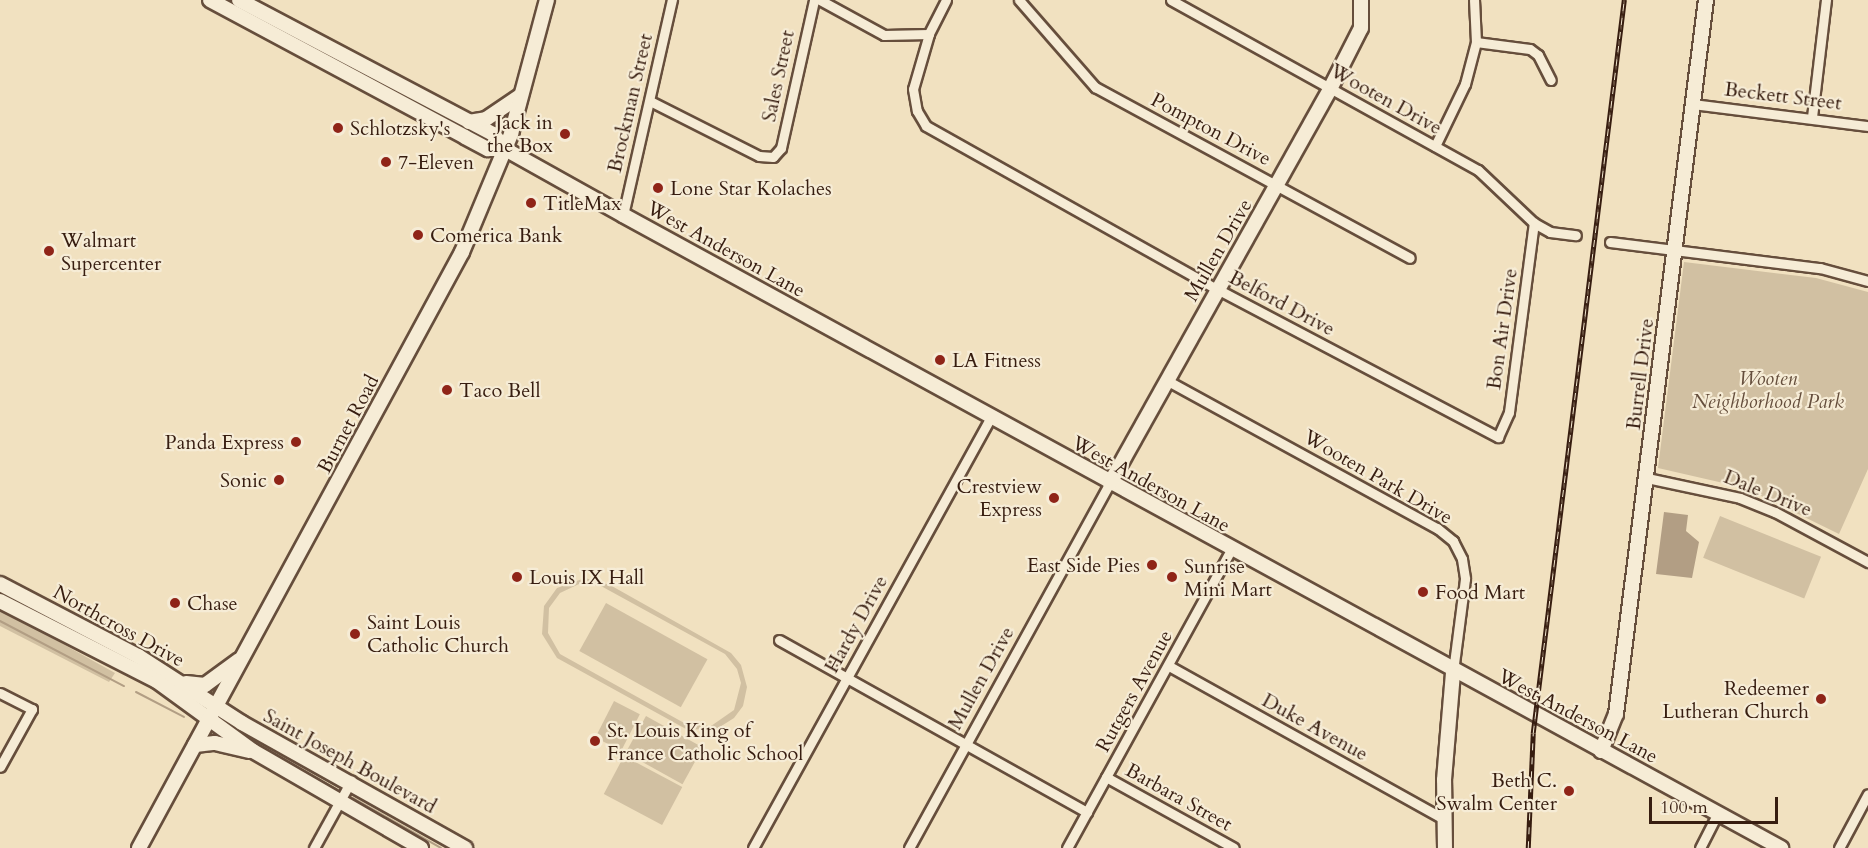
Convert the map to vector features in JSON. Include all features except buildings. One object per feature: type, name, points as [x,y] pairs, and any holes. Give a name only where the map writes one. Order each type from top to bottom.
[{"type":"main road","name":"West Anderson Lane","points":[[210,0],[493,134],[505,149],[623,215],[1453,672],[1781,848]]},
{"type":"main road","name":"West Anderson Lane","points":[[238,0],[310,46],[488,149],[505,149]]},
{"type":"main road","name":"Burnet Road","points":[[139,848],[439,299],[505,149],[547,0]]},
{"type":"main road","name":"Mullen Drive","points":[[1110,483],[1217,289],[1278,186],[1330,89],[1361,28],[1361,0]]},
{"type":"main road","name":"Burrell Drive","points":[[1601,751],[1616,714],[1706,0]]},
{"type":"main road","points":[[469,122],[486,119],[520,96]]},
{"type":"main road","name":"Northcross Drive","points":[[0,584],[59,623],[157,681],[209,719]]},
{"type":"main road","name":"Northcross Drive","points":[[0,600],[59,623],[181,682],[217,705]]},
{"type":"main road","points":[[181,682],[205,685],[244,657]]},
{"type":"main road","points":[[1445,848],[1444,819],[1453,672]]},
{"type":"main road","name":"Saint Joseph Boulevard","points":[[217,705],[351,781],[459,847]]},
{"type":"main road","name":"Saint Joseph Boulevard","points":[[209,719],[253,751],[422,848]]},
{"type":"main road","points":[[195,745],[215,742],[253,751]]},
{"type":"street","name":"Brockman Street","points":[[623,215],[672,0]]},
{"type":"street","name":"Sales Street","points":[[650,101],[759,156],[773,157],[781,148],[814,0]]},
{"type":"street","points":[[820,0],[885,35],[929,34],[946,0]]},
{"type":"street","name":"Pompton Drive","points":[[1019,0],[1095,87],[1410,258]]},
{"type":"street","name":"Wooten Drive","points":[[1171,0],[1478,170],[1534,223],[1550,232],[1576,235]]},
{"type":"street","points":[[1435,146],[1465,84],[1476,42],[1474,0]]},
{"type":"street","points":[[1812,117],[1826,0]]},
{"type":"street","name":"Belford Drive","points":[[929,34],[913,89],[917,111],[926,126],[1217,289],[1498,437]]},
{"type":"street","points":[[1476,42],[1530,50],[1538,55],[1551,80]]},
{"type":"street","name":"Beckett Street","points":[[1693,104],[1812,117],[1868,126]]},
{"type":"street","name":"Bon Air Drive","points":[[1498,437],[1509,411],[1534,223]]},
{"type":"street","points":[[1610,242],[1821,268],[1868,281]]},
{"type":"street","name":"Wooten Park Drive","points":[[1168,381],[1437,528],[1453,542],[1462,559],[1465,579],[1453,672]]},
{"type":"street","name":"Hardy Drive","points":[[753,848],[990,417]]},
{"type":"street","name":"Dale Drive","points":[[1647,478],[1740,498],[1775,512],[1868,562]]},
{"type":"street","name":"Mullen Drive","points":[[909,848],[1110,483]]},
{"type":"street","name":"Rutgers Avenue","points":[[1067,848],[1231,550]]},
{"type":"street","points":[[779,640],[848,676],[1087,812]]},
{"type":"street","name":"Duke Avenue","points":[[1168,666],[1444,819]]},
{"type":"street","points":[[0,693],[32,709],[0,767]]},
{"type":"street","name":"Barbara Street","points":[[1106,777],[1234,848]]},
{"type":"street","points":[[314,848],[351,781]]},
{"type":"street","points":[[1839,848],[1868,794]]},
{"type":"street","points":[[1700,848],[1718,813]]},
{"type":"green space","name":"Wooten Neighborhood Park","points":[[1684,262],[1816,278],[1868,292],[1868,469],[1839,534],[1745,488],[1658,468]]},
{"type":"green space","points":[[1720,516],[1821,557],[1804,599],[1703,558]]},
{"type":"green space","points":[[585,578],[610,585],[731,653],[741,665],[747,687],[743,706],[734,718],[715,730],[686,729],[557,658],[542,634],[544,606],[557,588]],"holes":[[[579,584],[601,586],[725,654],[737,669],[741,683],[734,710],[711,726],[686,724],[560,654],[548,633],[549,608],[560,593]]]},
{"type":"green space","points":[[606,603],[707,659],[681,707],[579,651]]},
{"type":"green space","points":[[0,609],[115,673],[109,682],[0,626]]},
{"type":"green space","points":[[614,701],[640,714],[621,751],[595,738]]},
{"type":"green space","points":[[646,716],[703,748],[682,784],[626,753]]},
{"type":"green space","points":[[624,756],[682,787],[662,825],[604,794]]},
{"type":"shaded area","points":[[1664,512],[1688,515],[1686,531],[1699,542],[1692,578],[1656,574]]},
{"type":"waterway","points":[[0,621],[124,686]]},
{"type":"waterway","points":[[136,692],[184,717]]},
{"type":"waterway","points":[[252,743],[336,789]]},
{"type":"waterway","points":[[353,798],[441,848]]},
{"type":"railway","points":[[1528,848],[1533,733],[1624,0]]},
{"type":"place","name":"Schlotzsky's","points":[[338,128]]},
{"type":"place","name":"Jack in the Box","points":[[565,134]]},
{"type":"place","name":"7-Eleven","points":[[386,162]]},
{"type":"place","name":"Lone Star Kolaches","points":[[658,188]]},
{"type":"place","name":"TitleMax","points":[[531,203]]},
{"type":"place","name":"Comerica Bank","points":[[418,235]]},
{"type":"place","name":"Walmart Supercenter","points":[[49,251]]},
{"type":"place","name":"LA Fitness","points":[[940,360]]},
{"type":"place","name":"Taco Bell","points":[[447,390]]},
{"type":"place","name":"Panda Express","points":[[296,442]]},
{"type":"place","name":"Sonic","points":[[279,480]]},
{"type":"place","name":"Crestview Express","points":[[1054,498]]},
{"type":"place","name":"East Side Pies","points":[[1152,565]]},
{"type":"place","name":"Louis IX Hall","points":[[517,577]]},
{"type":"place","name":"Sunrise Mini Mart","points":[[1172,577]]},
{"type":"place","name":"Food Mart","points":[[1423,592]]},
{"type":"place","name":"Chase","points":[[175,603]]},
{"type":"place","name":"Saint Louis Catholic Church","points":[[355,634]]},
{"type":"place","name":"Redeemer Lutheran Church","points":[[1821,699]]},
{"type":"place","name":"St. Louis King of France Catholic School","points":[[595,741]]},
{"type":"place","name":"Beth C. Swalm Center","points":[[1569,791]]}]
